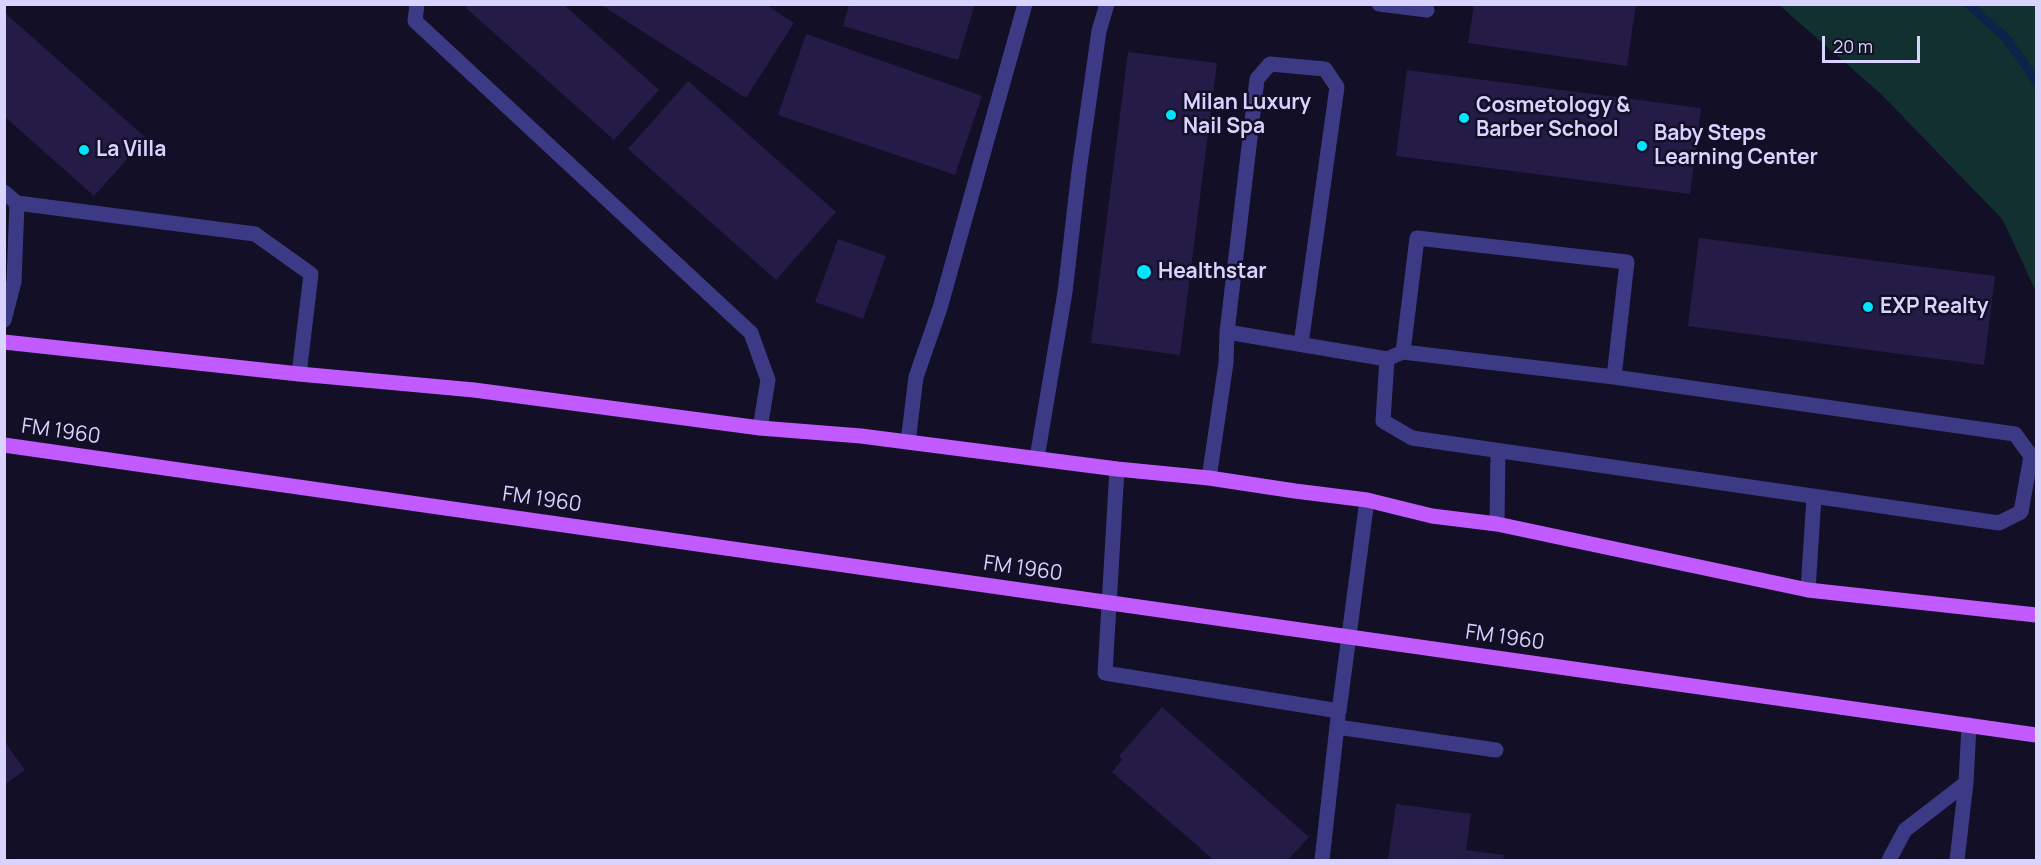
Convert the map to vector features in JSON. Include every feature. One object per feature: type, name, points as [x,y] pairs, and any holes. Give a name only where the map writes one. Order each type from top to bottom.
[{"type":"main road","points":[[4,342],[299,374],[474,390],[760,428],[861,436],[1117,470],[1209,478],[1367,500],[1432,516],[1497,524],[1808,590],[2037,615]]},
{"type":"main road","name":"FM 1960","points":[[4,445],[2035,734]]},
{"type":"lane","points":[[417,4],[415,21],[751,333],[768,380],[760,428]]},
{"type":"lane","points":[[908,442],[916,377],[940,308],[1024,4]]},
{"type":"lane","points":[[1037,458],[1065,292],[1099,31],[1107,4]]},
{"type":"lane","points":[[1379,4],[1427,10]]},
{"type":"lane","points":[[1209,478],[1226,363],[1227,333],[1257,79],[1270,64],[1325,69],[1337,87],[1301,344]]},
{"type":"lane","points":[[4,192],[17,203],[255,234],[311,274],[299,374]]},
{"type":"lane","points":[[4,320],[17,203]]},
{"type":"lane","points":[[1403,352],[1417,238],[1627,262],[1614,377]]},
{"type":"lane","points":[[1227,333],[1387,359],[1403,352],[1614,377],[2015,434],[2031,456],[2021,512],[1998,523],[1413,438],[1383,421],[1387,359]]},
{"type":"lane","points":[[1497,524],[1498,451]]},
{"type":"lane","points":[[1117,470],[1105,673],[1339,711]]},
{"type":"lane","points":[[1808,590],[1814,497]]},
{"type":"lane","points":[[1322,861],[1367,500]]},
{"type":"lane","points":[[1957,861],[1966,783],[1969,725]]},
{"type":"lane","points":[[1337,727],[1496,750]]},
{"type":"lane","points":[[1889,861],[1905,830],[1966,783]]},
{"type":"green space","points":[[1779,5],[2036,5],[2036,292],[2003,220],[1881,94]]},
{"type":"building","points":[[469,4],[563,4],[659,90],[614,140],[466,8]]},
{"type":"building","points":[[600,4],[765,4],[794,23],[746,98]]},
{"type":"building","points":[[849,4],[975,4],[958,60],[843,26]]},
{"type":"building","points":[[1474,4],[1636,4],[1627,66],[1468,43]]},
{"type":"building","points":[[4,12],[146,138],[94,196],[4,116]]},
{"type":"building","points":[[806,34],[982,96],[955,175],[778,115]]},
{"type":"building","points":[[1128,52],[1217,63],[1180,355],[1091,343]]},
{"type":"building","points":[[1407,70],[1701,108],[1690,194],[1396,156]]},
{"type":"building","points":[[688,81],[836,212],[776,280],[628,149]]},
{"type":"building","points":[[1699,238],[1995,276],[1984,365],[1688,326]]},
{"type":"building","points":[[838,239],[886,256],[863,319],[815,302]]},
{"type":"building","points":[[1162,707],[1309,837],[1288,860],[1214,860],[1112,772],[1122,760],[1119,756]]},
{"type":"building","points":[[4,741],[25,770],[4,785]]},
{"type":"building","points":[[1396,804],[1471,814],[1466,850],[1504,855],[1503,860],[1388,860]]},
{"type":"waterway","points":[[1968,4],[2007,39],[2036,81]]},
{"type":"place","name":"Milan Luxury Nail Spa","points":[[1171,115]]},
{"type":"place","name":"Cosmetology & Barber School","points":[[1464,118]]},
{"type":"place","name":"Baby Steps Learning Center","points":[[1642,146]]},
{"type":"place","name":"La Villa","points":[[84,150]]},
{"type":"place","name":"Healthstar","points":[[1144,272]]},
{"type":"place","name":"EXP Realty","points":[[1868,307]]}]
